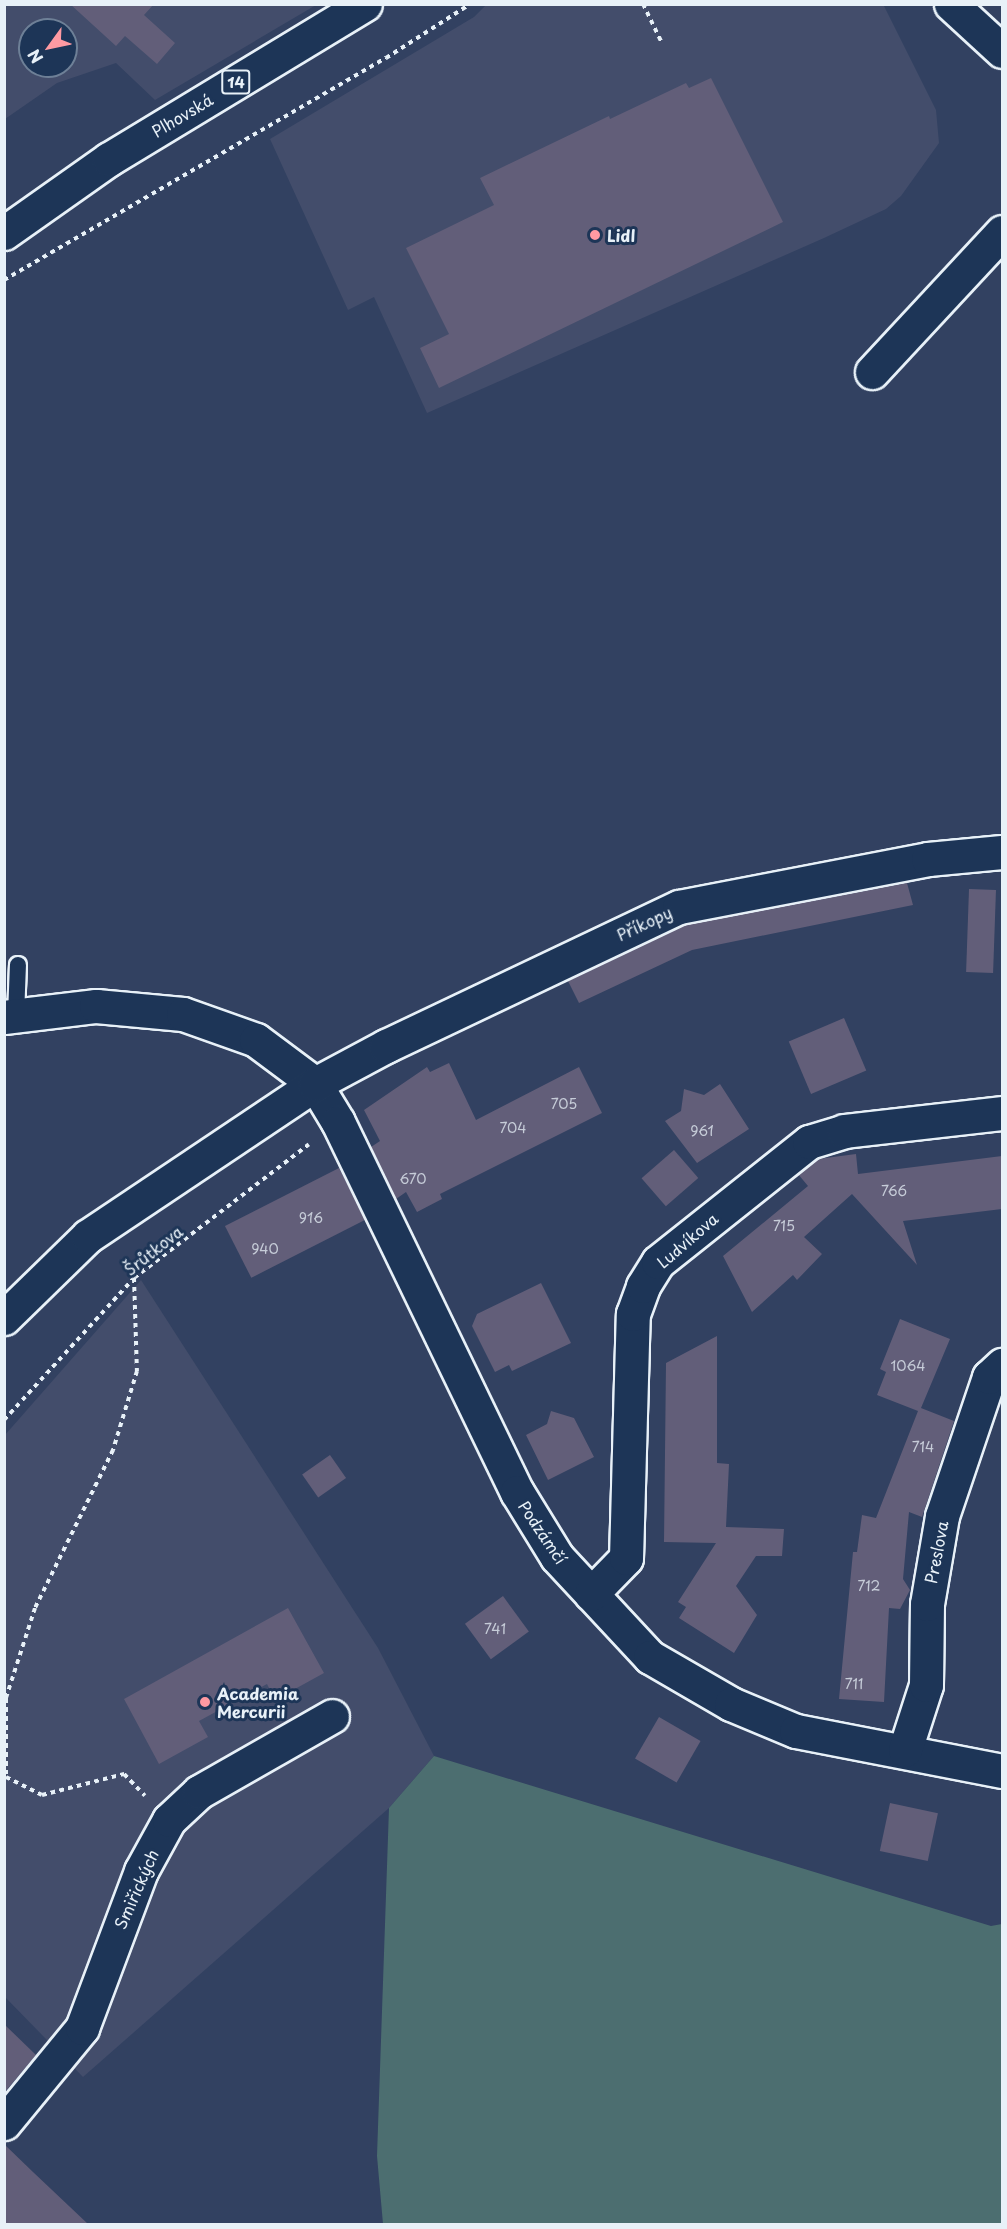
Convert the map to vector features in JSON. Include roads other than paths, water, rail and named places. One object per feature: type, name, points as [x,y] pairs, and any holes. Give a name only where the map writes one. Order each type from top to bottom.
[{"type":"street","name":"Plhovská","points":[[4,233],[109,159],[365,4]]},
{"type":"street","points":[[951,4],[1002,51]]},
{"type":"street","points":[[872,372],[1002,232]]},
{"type":"street","name":"Příkopy","points":[[4,1318],[88,1236],[315,1084],[386,1046],[679,907],[928,859],[1002,852]]},
{"type":"street","points":[[10,1017],[96,1006],[183,1014],[256,1040],[315,1084]]},
{"type":"street","name":"Podzámčí","points":[[315,1084],[338,1122],[517,1492],[556,1557],[650,1657],[731,1704],[796,1731],[905,1750],[1002,1771]]},
{"type":"street","name":"Ludvíkova","points":[[591,1594],[626,1558],[633,1314],[643,1286],[658,1262],[809,1142],[844,1131],[1002,1113]]},
{"type":"street","name":"Preslova","points":[[905,1750],[926,1685],[927,1604],[942,1516],[989,1377],[1002,1365]]},
{"type":"street","name":"Smiřických","points":[[4,2123],[82,2028],[141,1871],[169,1820],[200,1792],[332,1716]]},
{"type":"lane","points":[[10,1017],[18,965]]},
{"type":"place","name":"Lidl","points":[[595,235]]},
{"type":"place","name":"Academia Mercurii","points":[[205,1702]]}]
